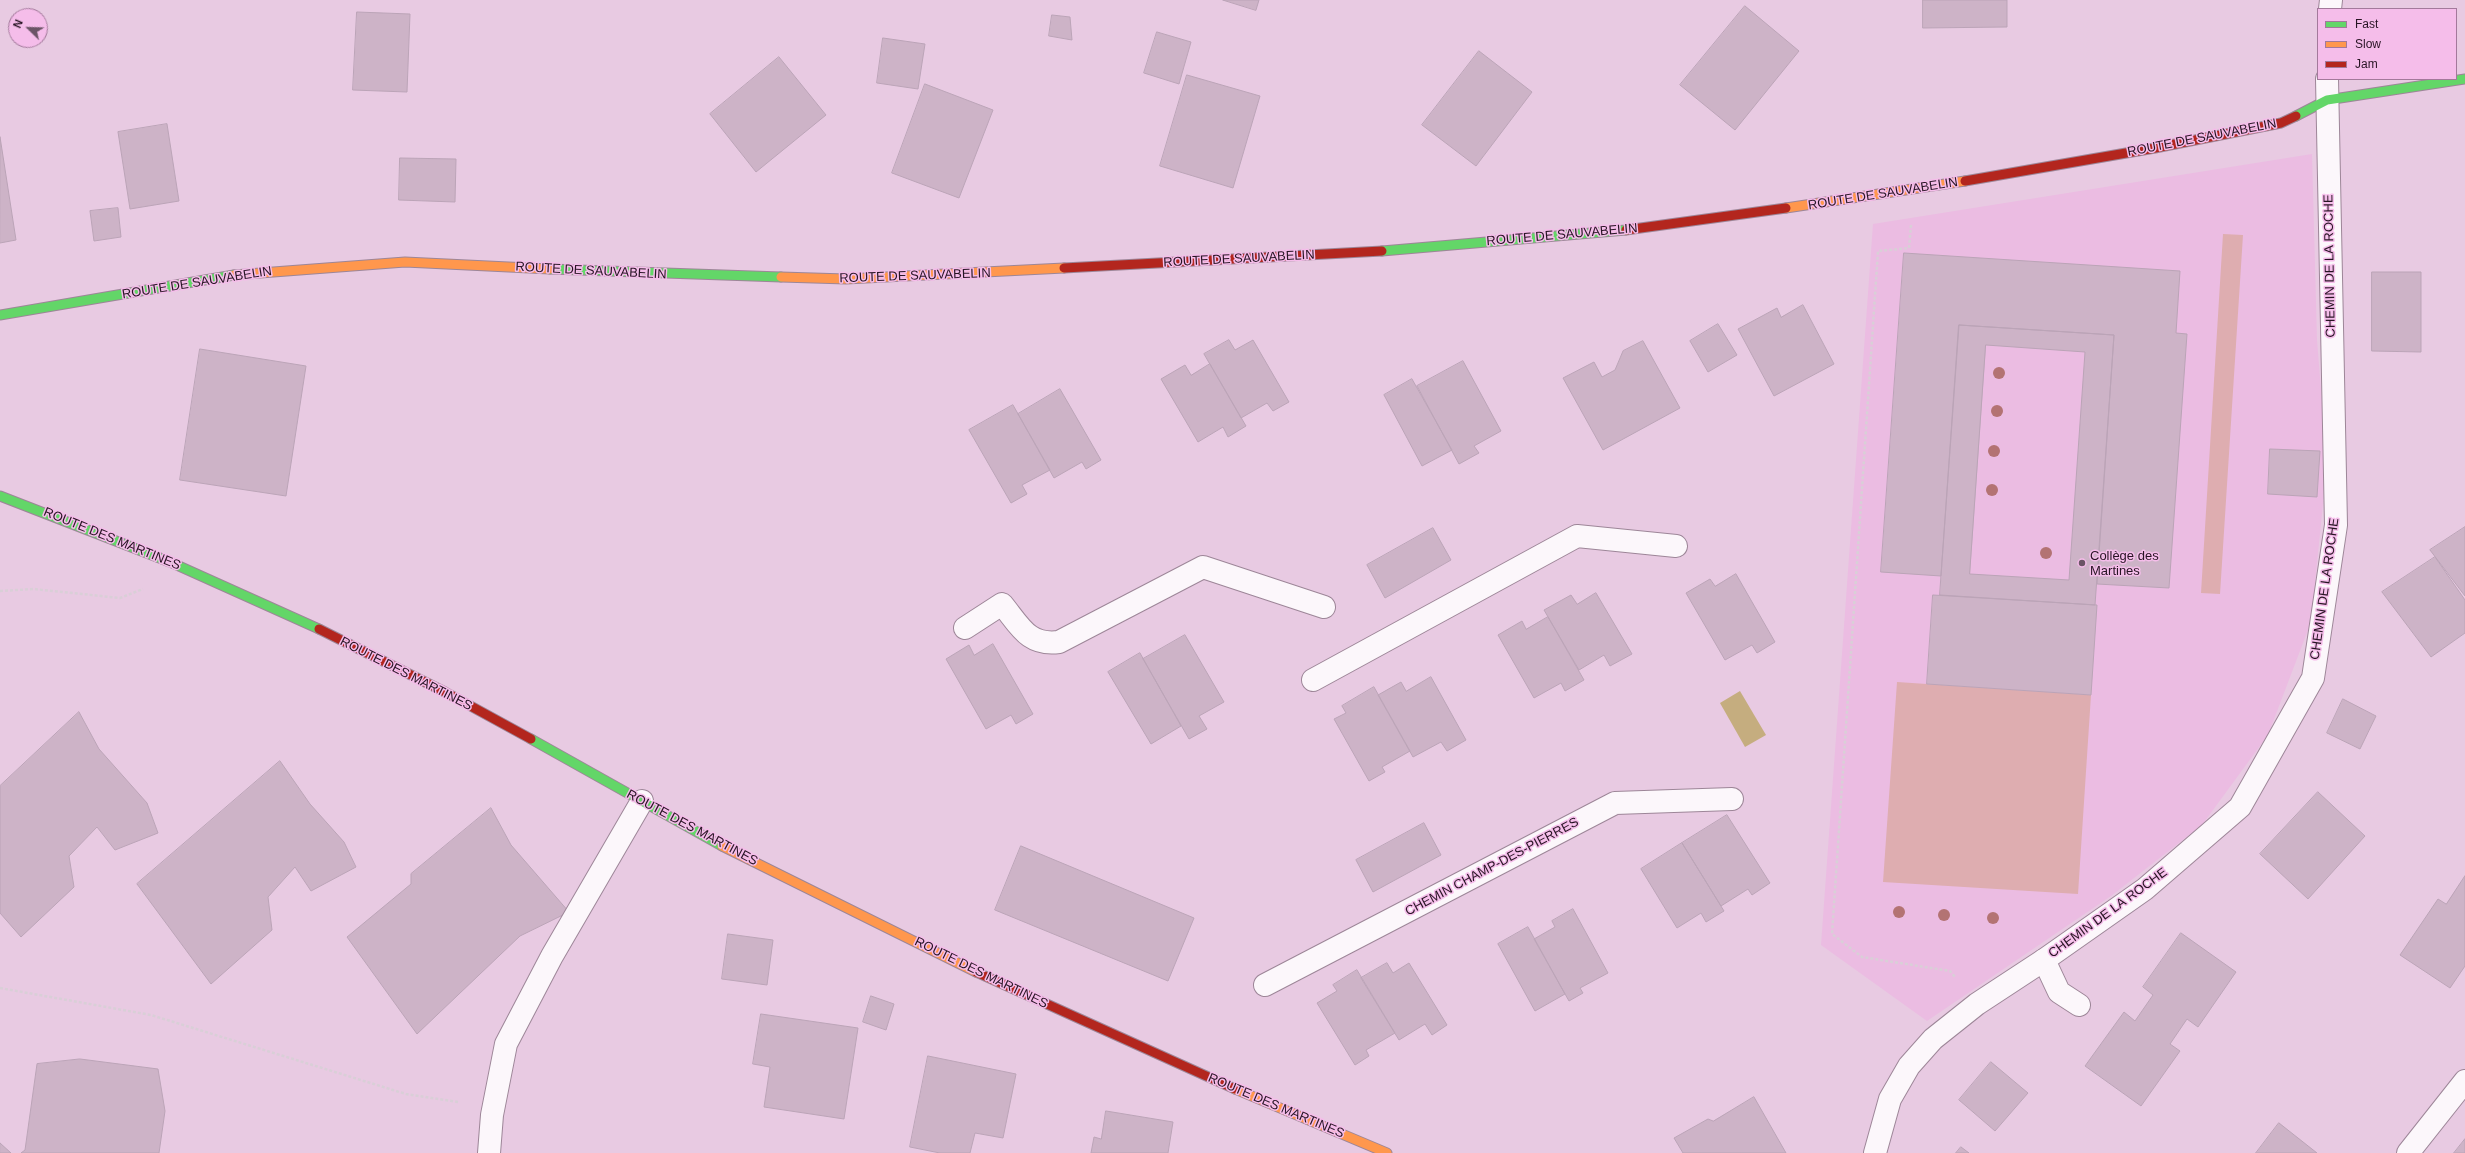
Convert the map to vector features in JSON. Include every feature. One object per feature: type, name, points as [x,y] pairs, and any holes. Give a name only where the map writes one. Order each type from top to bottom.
[{"type":"street","name":"ROUTE DE SAUVABELIN","points":[[0,315],[248,273],[406,262],[686,275],[846,279],[1360,252],[1636,230],[1897,193],[2155,148],[2281,123],[2327,89],[2451,80]]},
{"type":"street","name":"CHEMIN DE LA ROCHE","points":[[2044,960],[2145,889],[2240,807],[2313,678],[2336,525],[2327,89]]},
{"type":"street","name":"ROUTE DES MARTINES","points":[[0,496],[52,514],[217,581],[444,692],[735,852],[1021,994],[1387,1153]]},
{"type":"street","points":[[1313,680],[1577,536],[1676,546]]},
{"type":"street","points":[[965,628],[1002,604],[1028,635],[1038,642],[1059,642],[1203,567],[1324,607]]},
{"type":"street","name":"CHEMIN CHAMP-DES-PIERRES","points":[[1265,985],[1615,803],[1732,799]]},
{"type":"street","points":[[490,1153],[493,1108],[506,1044],[552,956],[642,801]]},
{"type":"street","points":[[1875,1153],[1890,1098],[1909,1066],[1933,1038],[1977,1004],[2044,960],[2059,992],[2079,1005]]},
{"type":"street","points":[[2408,1153],[2465,1081]]},
{"type":"path","points":[[1912,219],[1909,248],[1878,251],[1832,934],[1862,957],[1950,971],[1977,1004]]},
{"type":"path","points":[[0,591],[34,589],[120,598],[145,588]]},
{"type":"path","points":[[0,988],[151,1015],[406,1094],[493,1108]]},
{"type":"shaded area","name":"Collège des Martines","points":[[2312,154],[2317,340],[2324,427],[2323,504],[2311,622],[2268,735],[2202,825],[2111,896],[1927,1021],[1821,945],[1873,224]]},
{"type":"shaded area","points":[[2223,234],[2243,235],[2220,594],[2201,593]]},
{"type":"shaded area","points":[[1897,682],[2091,695],[2078,894],[1883,882]]},
{"type":"shaded area","points":[[1740,691],[1766,735],[1745,747],[1720,703]]},
{"type":"building","points":[[1223,0],[1259,0],[1256,10]]},
{"type":"building","points":[[1923,0],[2007,0],[2007,27],[1923,28]]},
{"type":"building","points":[[1745,6],[1799,51],[1735,130],[1680,85]]},
{"type":"building","points":[[357,12],[410,14],[407,92],[353,90]]},
{"type":"building","points":[[1052,15],[1070,17],[1072,40],[1049,36]]},
{"type":"building","points":[[1157,32],[1191,42],[1179,84],[1144,73]]},
{"type":"building","points":[[883,38],[925,44],[918,89],[877,83]]},
{"type":"building","points":[[1479,51],[1532,92],[1476,166],[1422,125]]},
{"type":"building","points":[[779,57],[826,115],[756,172],[710,114]]},
{"type":"building","points":[[1187,75],[1260,96],[1233,188],[1160,166]]},
{"type":"building","points":[[925,84],[993,110],[959,198],[892,173]]},
{"type":"building","points":[[167,124],[179,201],[130,209],[118,132]]},
{"type":"building","points":[[0,137],[16,240],[0,243]]},
{"type":"building","points":[[400,158],[456,159],[455,202],[399,200]]},
{"type":"building","points":[[118,208],[121,237],[94,241],[90,211]]},
{"type":"building","points":[[1904,253],[2180,271],[2176,333],[2187,334],[2169,588],[2097,584],[2114,335],[1959,325],[1941,576],[1881,572]]},
{"type":"building","points":[[2372,272],[2421,272],[2421,352],[2372,351]]},
{"type":"building","points":[[1803,305],[1834,364],[1774,396],[1738,329],[1777,308],[1781,317]]},
{"type":"building","points":[[1718,324],[1737,355],[1708,372],[1690,341]]},
{"type":"building","points":[[1959,325],[2114,335],[2095,605],[1940,595]],"holes":[[[1986,345],[2085,352],[2069,580],[1970,574]]]},
{"type":"building","points":[[1229,340],[1235,350],[1253,340],[1289,402],[1273,411],[1267,403],[1241,418],[1204,354]]},
{"type":"building","points":[[1643,341],[1680,408],[1603,450],[1563,378],[1594,362],[1602,377],[1615,370],[1623,351]]},
{"type":"building","points":[[200,349],[306,366],[286,496],[180,480]]},
{"type":"building","points":[[1463,361],[1501,431],[1474,446],[1479,453],[1459,464],[1417,386]]},
{"type":"building","points":[[1210,364],[1246,426],[1228,437],[1223,427],[1198,442],[1161,379],[1185,365],[1191,375]]},
{"type":"building","points":[[1412,379],[1452,450],[1422,466],[1384,395]]},
{"type":"building","points":[[1060,389],[1101,460],[1086,469],[1082,462],[1054,478],[1018,414]]},
{"type":"building","points":[[1013,405],[1050,470],[1022,485],[1027,494],[1011,503],[969,430]]},
{"type":"building","points":[[2270,449],[2320,451],[2317,497],[2268,494]]},
{"type":"building","points":[[2465,527],[2465,596],[2430,550]]},
{"type":"building","points":[[1433,528],[1451,560],[1385,598],[1367,565]]},
{"type":"building","points":[[2435,557],[2465,600],[2465,633],[2431,657],[2382,592]]},
{"type":"building","points":[[1736,574],[1775,642],[1757,653],[1752,645],[1725,660],[1686,593],[1710,579],[1715,586]]},
{"type":"building","points":[[1596,593],[1632,654],[1610,666],[1604,655],[1579,670],[1544,610],[1571,595],[1577,604]]},
{"type":"building","points":[[1933,595],[2097,605],[2091,695],[1927,684]]},
{"type":"building","points":[[1548,617],[1584,680],[1565,691],[1561,683],[1534,698],[1498,635],[1522,621],[1526,629]]},
{"type":"building","points":[[1185,635],[1224,702],[1199,716],[1207,729],[1189,739],[1143,659]]},
{"type":"building","points":[[993,644],[1033,714],[1016,724],[1011,715],[986,729],[946,659],[969,645],[974,655]]},
{"type":"building","points":[[1140,653],[1181,726],[1151,744],[1108,672]]},
{"type":"building","points":[[1431,677],[1466,740],[1447,751],[1441,742],[1413,757],[1378,695],[1401,682],[1406,691]]},
{"type":"building","points":[[1374,687],[1410,751],[1382,767],[1385,772],[1369,781],[1334,719],[1346,713],[1342,706]]},
{"type":"building","points":[[2343,699],[2376,716],[2360,749],[2327,733]]},
{"type":"building","points":[[79,712],[99,749],[147,803],[158,833],[115,850],[97,827],[69,856],[74,887],[21,937],[0,913],[0,786]]},
{"type":"building","points":[[280,761],[310,804],[344,842],[356,867],[311,891],[295,867],[268,897],[272,930],[211,984],[137,884]]},
{"type":"building","points":[[2318,792],[2365,836],[2308,899],[2260,854]]},
{"type":"building","points":[[491,808],[511,845],[569,912],[520,936],[417,1034],[347,937],[411,884],[411,874]]},
{"type":"building","points":[[1727,815],[1770,883],[1752,895],[1748,889],[1721,906],[1682,843]]},
{"type":"building","points":[[1424,823],[1441,855],[1373,892],[1356,860]]},
{"type":"building","points":[[1682,843],[1724,911],[1706,922],[1701,913],[1677,928],[1641,869]]},
{"type":"building","points":[[1021,846],[1194,918],[1168,981],[995,910]]},
{"type":"building","points":[[2465,876],[2465,966],[2450,988],[2400,955],[2438,899],[2446,904]]},
{"type":"building","points":[[1573,909],[1608,973],[1580,988],[1583,993],[1569,1001],[1534,939],[1555,927],[1552,921]]},
{"type":"building","points":[[1528,927],[1565,994],[1535,1011],[1498,944]]},
{"type":"building","points":[[2181,933],[2236,972],[2198,1027],[2187,1019],[2170,1044],[2180,1051],[2141,1106],[2085,1066],[2124,1012],[2135,1021],[2153,995],[2143,987]]},
{"type":"building","points":[[728,934],[773,940],[767,985],[722,979]]},
{"type":"building","points":[[1387,963],[1393,973],[1409,963],[1447,1025],[1432,1035],[1425,1024],[1399,1040],[1361,978]]},
{"type":"building","points":[[1357,970],[1395,1033],[1366,1050],[1369,1056],[1355,1065],[1317,1003],[1337,991],[1333,985]]},
{"type":"building","points":[[871,996],[894,1004],[886,1030],[863,1022]]},
{"type":"building","points":[[761,1014],[858,1028],[844,1119],[764,1107],[770,1067],[753,1064]]},
{"type":"building","points":[[928,1056],[1016,1074],[1003,1138],[975,1133],[970,1153],[940,1153],[910,1147]]},
{"type":"building","points":[[80,1059],[158,1069],[165,1111],[159,1153],[21,1153],[25,1150],[37,1064]]},
{"type":"building","points":[[1991,1062],[2028,1093],[1995,1131],[1959,1100]]},
{"type":"building","points":[[1754,1097],[1786,1153],[1683,1153],[1674,1138],[1708,1119],[1713,1121]]},
{"type":"building","points":[[1106,1111],[1173,1122],[1168,1153],[1091,1153],[1094,1137],[1101,1139]]},
{"type":"building","points":[[2279,1123],[2317,1153],[2256,1153]]},
{"type":"building","points":[[2465,1139],[2465,1153],[2454,1153]]},
{"type":"building","points":[[0,1143],[11,1153],[0,1153]]},
{"type":"building","points":[[1961,1147],[1969,1153],[1956,1153]]},
{"type":"traffic: fast","points":[[2296,116],[2327,100],[2465,79]]},
{"type":"traffic: fast","points":[[1382,251],[1626,230]]},
{"type":"traffic: fast","points":[[550,269],[781,277]]},
{"type":"traffic: fast","points":[[0,315],[234,275]]},
{"type":"traffic: fast","points":[[0,496],[170,562],[319,629]]},
{"type":"traffic: fast","points":[[531,739],[722,846]]},
{"type":"traffic: slow","points":[[1786,208],[1965,181]]},
{"type":"traffic: slow","points":[[234,275],[405,262],[550,269]]},
{"type":"traffic: slow","points":[[781,277],[846,279],[1064,268]]},
{"type":"traffic: slow","points":[[722,846],[976,972]]},
{"type":"traffic: slow","points":[[1235,1089],[1387,1153]]},
{"type":"traffic: jam","points":[[1965,181],[2155,148],[2281,123],[2296,116]]},
{"type":"traffic: jam","points":[[1626,230],[1786,208]]},
{"type":"traffic: jam","points":[[1064,268],[1382,251]]},
{"type":"traffic: jam","points":[[319,629],[445,692],[531,739]]},
{"type":"traffic: jam","points":[[976,972],[1235,1089]]},
{"type":"place","name":"Collège des Martines","points":[[2082,563]]}]
